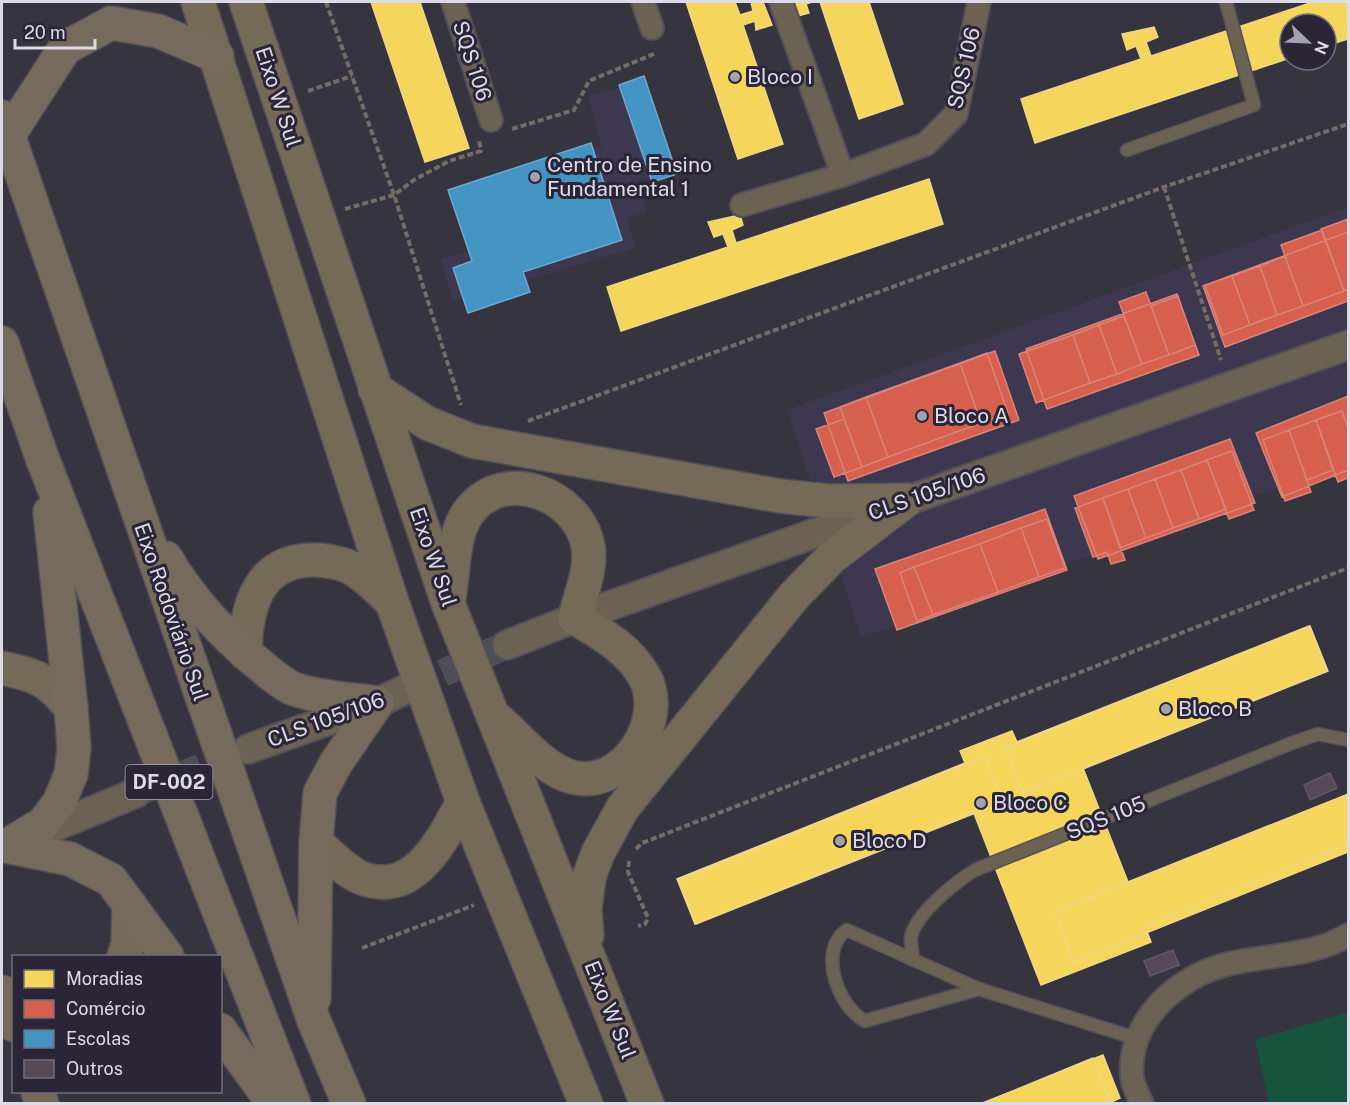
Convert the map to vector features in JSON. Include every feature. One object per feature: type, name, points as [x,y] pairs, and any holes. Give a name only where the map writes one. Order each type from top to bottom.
[{"type":"highway","points":[[5,126],[64,48],[111,23],[158,31],[217,56]]},
{"type":"highway","name":"Eixo Rodoviário Sul","points":[[5,126],[133,503],[314,1021],[349,1104]]},
{"type":"highway","name":"DF-002","points":[[2,343],[43,460],[294,1104]]},
{"type":"highway","points":[[4,847],[43,824],[59,803],[71,774],[74,748],[58,573],[43,460]]},
{"type":"highway","points":[[133,503],[181,584],[203,612],[245,653],[293,688],[320,695],[390,696]]},
{"type":"highway","points":[[314,1021],[316,842],[320,793],[336,763],[390,696]]},
{"type":"highway","points":[[4,847],[70,859],[111,880],[166,955]]},
{"type":"highway","points":[[222,1033],[274,1104]]},
{"type":"main road","points":[[198,2],[392,602],[463,801],[586,1104]]},
{"type":"main road","name":"Eixo W Sul","points":[[246,2],[448,603],[647,1104]]},
{"type":"main road","points":[[375,389],[427,423],[472,441],[780,496],[828,501],[907,500]]},
{"type":"main road","points":[[448,603],[457,539],[468,513],[485,496],[510,487],[545,492],[566,507],[581,526],[588,546],[589,570],[574,618],[620,645],[645,677],[653,702],[650,725],[640,744],[625,761],[606,773],[587,778],[573,777],[554,768],[491,713]]},
{"type":"main road","points":[[589,958],[585,909],[589,877],[598,853],[622,809],[794,596],[832,557],[907,500]]},
{"type":"main road","points":[[245,653],[246,622],[254,596],[265,580],[282,566],[305,560],[326,561],[352,568],[392,602]]},
{"type":"main road","points":[[2,668],[32,674],[55,687],[71,708]]},
{"type":"main road","points":[[316,842],[341,865],[359,876],[377,881],[400,879],[416,871],[430,858],[463,801]]},
{"type":"main road","points":[[125,955],[128,944],[129,904]]},
{"type":"main road","points":[[2,992],[12,1020]]},
{"type":"street","name":"SQS 106","points":[[453,2],[492,120]]},
{"type":"street","points":[[644,2],[652,27]]},
{"type":"street","points":[[781,2],[843,175]]},
{"type":"street","name":"SQS 106","points":[[742,205],[843,175],[926,144],[956,114],[979,2]]},
{"type":"street","name":"CLS 105/106","points":[[507,645],[574,618],[1348,345]]},
{"type":"street","name":"CLS 105/106","points":[[248,749],[390,696]]},
{"type":"street","points":[[4,847],[136,794]]},
{"type":"street","points":[[1142,1104],[1132,1078],[1136,1038],[1157,1004],[1193,978],[1227,964],[1313,950],[1348,935]]},
{"type":"lane","points":[[1127,150],[1254,105],[1226,2]]},
{"type":"lane","name":"SQS 105","points":[[913,960],[911,937],[921,918],[957,882],[975,870],[1292,742],[1318,734],[1348,740]]},
{"type":"lane","points":[[979,989],[866,1021],[854,1016],[838,991],[832,950],[838,936],[847,930],[862,934],[913,960],[979,989],[1136,1038]]},
{"type":"path","points":[[326,2],[394,195],[472,441]]},
{"type":"path","points":[[279,101],[352,76]]},
{"type":"path","points":[[517,425],[1164,187],[1348,124]]},
{"type":"path","points":[[1164,187],[1231,388]]},
{"type":"path","points":[[633,852],[642,843],[1348,568]]},
{"type":"path","points":[[631,857],[627,872],[648,918],[645,924],[638,926]]},
{"type":"path","points":[[363,948],[477,904]]},
{"type":"shaded area","points":[[631,84],[657,175],[638,181],[647,212],[627,218],[636,248],[453,301],[441,259],[473,249],[455,188],[601,146],[588,96]]},
{"type":"shaded area","points":[[1348,207],[1348,463],[861,638],[787,410]]},
{"type":"green space","points":[[1348,1012],[1348,1103],[1269,1103],[1255,1040]]},
{"type":"building: Moradias","points":[[371,2],[420,2],[469,148],[425,162]]},
{"type":"building: Moradias","name":"Bloco I","points":[[686,2],[735,2],[740,15],[753,11],[751,2],[763,2],[772,25],[756,30],[755,21],[743,25],[783,144],[738,159]]},
{"type":"building: Moradias","points":[[791,2],[812,2],[806,4],[809,13],[794,17]]},
{"type":"building: Moradias","points":[[820,2],[869,2],[903,104],[859,119]]},
{"type":"building: Moradias","points":[[1313,2],[1347,2],[1348,39],[1338,42],[1338,12],[1283,12]]},
{"type":"building: Moradias","points":[[1278,14],[1278,62],[1035,143],[1021,99],[1141,59],[1136,46],[1127,50],[1122,34],[1154,27],[1158,37],[1146,42],[1151,56]]},
{"type":"building: Moradias","points":[[929,179],[943,224],[621,331],[607,287],[728,247],[723,234],[714,237],[708,222],[740,215],[743,225],[732,230],[736,243]]},
{"type":"building: Moradias","name":"Bloco C","points":[[1309,626],[1327,671],[1083,768],[1128,882],[1348,794],[1348,844],[1145,926],[1151,942],[1041,985],[973,811],[695,924],[677,879],[965,763],[960,751],[1012,731],[1017,742]]},
{"type":"building: Moradias","name":"Bloco B","points":[[1310,626],[1328,671],[1023,793],[1005,748]]},
{"type":"building: Moradias","name":"Bloco D","points":[[985,757],[1003,802],[696,924],[678,880]]},
{"type":"building: Moradias","points":[[1348,794],[1348,852],[1074,962],[1055,912]]},
{"type":"building: Moradias","points":[[1103,1055],[1120,1098],[1107,1104],[980,1104]]},
{"type":"building: Moradias","points":[[1093,1058],[1110,1100],[1102,1104],[981,1104]]},
{"type":"building: Comércio","points":[[1348,219],[1348,289],[1344,291],[1321,229]]},
{"type":"building: Comércio","points":[[1322,230],[1344,291],[1303,306],[1281,245]]},
{"type":"building: Comércio","points":[[1348,232],[1348,301],[1225,347],[1203,286]]},
{"type":"building: Comércio","points":[[1285,256],[1303,306],[1277,315],[1260,266]]},
{"type":"building: Comércio","points":[[1260,266],[1277,315],[1250,325],[1232,276]]},
{"type":"building: Comércio","points":[[1232,276],[1250,325],[1223,335],[1205,285]]},
{"type":"building: Comércio","points":[[1146,292],[1169,355],[1142,364],[1119,302]]},
{"type":"building: Comércio","points":[[1177,294],[1199,355],[1047,409],[1026,349]]},
{"type":"building: Comércio","points":[[1178,296],[1195,345],[1169,355],[1151,306]]},
{"type":"building: Comércio","points":[[1124,316],[1142,364],[1117,374],[1099,325]]},
{"type":"building: Comércio","points":[[1099,325],[1117,374],[1090,383],[1073,335]]},
{"type":"building: Comércio","points":[[1073,335],[1090,383],[1036,403],[1019,354]]},
{"type":"building: Comércio","name":"Bloco A","points":[[995,351],[1019,420],[848,481],[824,413]]},
{"type":"building: Comércio","points":[[987,353],[1008,413],[981,423],[960,363]]},
{"type":"building: Comércio","points":[[960,363],[981,423],[888,457],[866,397]]},
{"type":"building: Comércio","points":[[1348,396],[1348,470],[1282,497],[1256,433]]},
{"type":"building: Comércio","points":[[866,397],[888,457],[862,467],[840,407]]},
{"type":"building: Comércio","points":[[1342,411],[1348,428],[1348,478],[1338,482],[1316,420]]},
{"type":"building: Comércio","points":[[844,419],[862,467],[834,477],[816,429]]},
{"type":"building: Comércio","points":[[1316,420],[1333,470],[1307,480],[1289,430]]},
{"type":"building: Comércio","points":[[1289,430],[1311,492],[1285,501],[1263,440]]},
{"type":"building: Comércio","points":[[1230,439],[1255,503],[1098,559],[1074,496]]},
{"type":"building: Comércio","points":[[1232,451],[1254,510],[1229,519],[1207,460]]},
{"type":"building: Comércio","points":[[1207,460],[1226,509],[1199,519],[1181,470]]},
{"type":"building: Comércio","points":[[1181,470],[1199,519],[1173,528],[1155,479]]},
{"type":"building: Comércio","points":[[1155,479],[1173,528],[1146,538],[1128,489]]},
{"type":"building: Comércio","points":[[1128,489],[1146,538],[1120,548],[1103,498]]},
{"type":"building: Comércio","points":[[1103,498],[1125,560],[1111,564],[1107,552],[1093,557],[1075,508]]},
{"type":"building: Comércio","points":[[1045,509],[1067,570],[897,630],[875,569]]},
{"type":"building: Comércio","points":[[1047,519],[1065,568],[1039,577],[1021,528]]},
{"type":"building: Comércio","points":[[1021,528],[1039,577],[998,592],[980,544]]},
{"type":"building: Comércio","points":[[980,544],[998,592],[933,615],[914,567]]},
{"type":"building: Comércio","points":[[914,567],[933,615],[917,621],[900,573]]},
{"type":"building: Escolas","points":[[644,76],[677,174],[652,182],[619,85]]},
{"type":"building: Escolas","points":[[591,143],[622,240],[523,272],[530,292],[468,313],[453,268],[472,261],[448,190]]},
{"type":"building: Outros","points":[[1330,773],[1337,788],[1310,800],[1304,785]]},
{"type":"building: Outros","points":[[1173,950],[1179,965],[1150,976],[1144,961]]},
{"type":"tunnel","points":[[404,690],[507,645]]},
{"type":"tunnel","points":[[136,793],[243,751]]},
{"type":"place","name":"Bloco I","points":[[735,77]]},
{"type":"place","name":"Centro de Ensino Fundamental 1","points":[[535,177]]},
{"type":"place","name":"Bloco A","points":[[922,416]]},
{"type":"place","name":"Bloco B","points":[[1166,709]]},
{"type":"place","name":"Bloco C","points":[[981,803]]},
{"type":"place","name":"Bloco D","points":[[840,841]]}]
